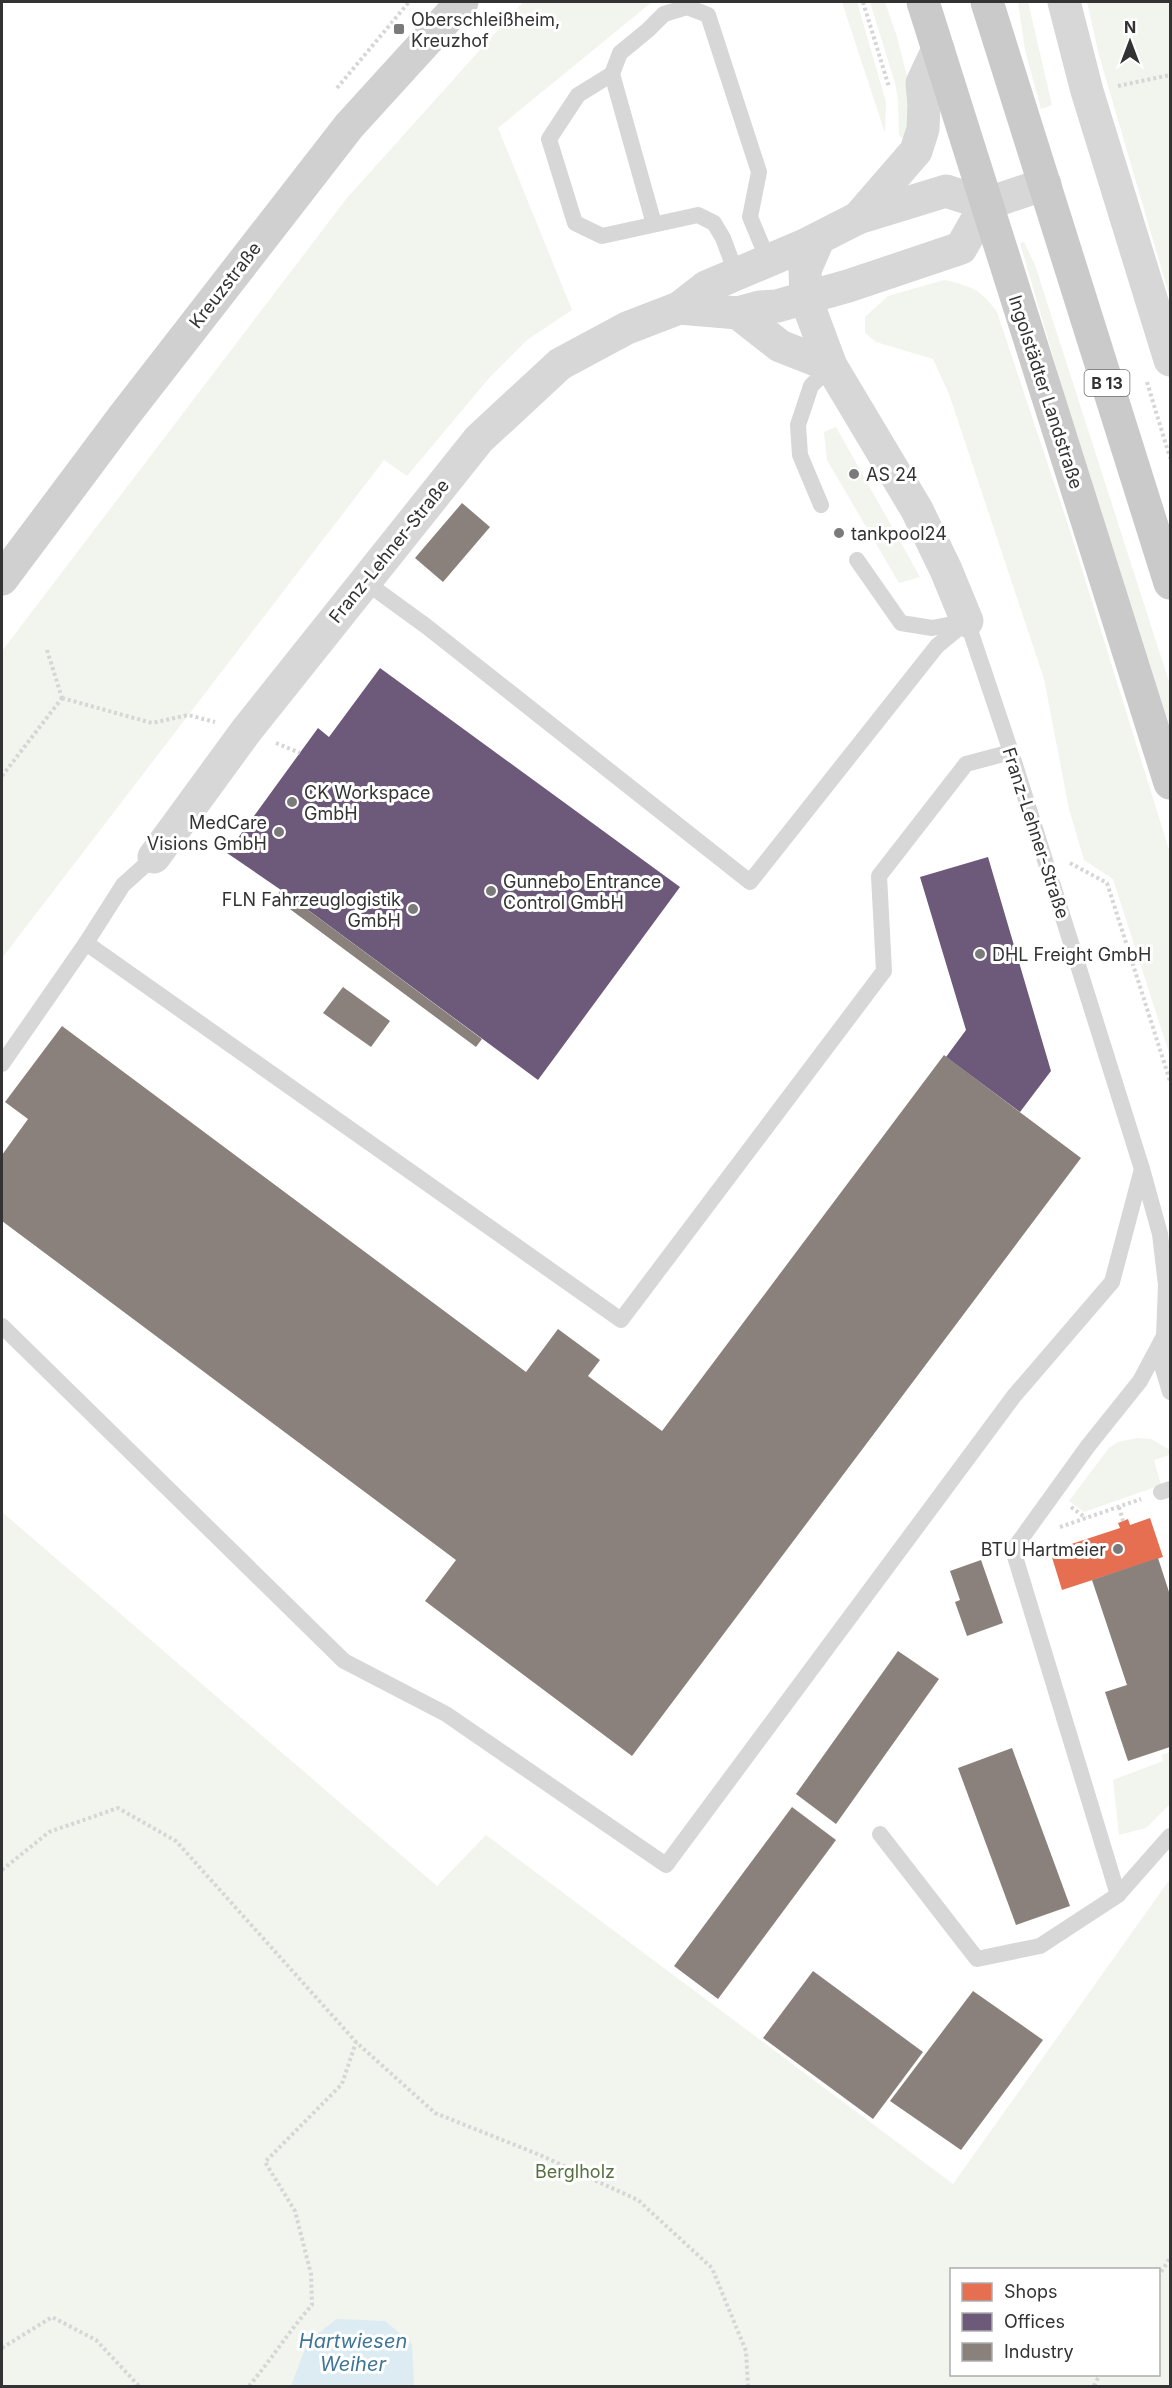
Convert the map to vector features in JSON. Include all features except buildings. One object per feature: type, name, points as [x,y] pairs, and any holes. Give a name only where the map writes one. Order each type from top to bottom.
[{"type":"main road","name":"Kreuzstraße","points":[[2,579],[123,417],[349,126],[462,2]]},
{"type":"main road","name":"Ingolstädter Landstraße","points":[[923,2],[1170,783]]},
{"type":"main road","name":"B 13","points":[[987,2],[1170,583]]},
{"type":"street","points":[[1064,2],[1087,91],[1170,360]]},
{"type":"street","points":[[858,218],[916,152],[923,129],[922,83],[938,49]]},
{"type":"street","points":[[986,204],[1045,184]]},
{"type":"street","name":"Franz-Lehner-Straße","points":[[154,857],[246,730],[479,439],[560,364],[627,328],[679,308],[706,287],[819,238],[858,218],[946,191],[986,204],[961,248],[806,299],[738,314],[679,308]]},
{"type":"street","name":"Franz-Lehner-Straße","points":[[819,238],[805,270],[806,299],[831,366],[917,510],[967,621]]},
{"type":"street","points":[[736,273],[738,314],[780,346],[831,366]]},
{"type":"lane","points":[[654,224],[612,74],[620,53],[664,14],[687,7],[708,15],[759,172],[750,217],[768,260]]},
{"type":"lane","points":[[612,74],[578,95],[549,140],[575,223],[602,236],[698,215],[714,224],[723,238],[736,273]]},
{"type":"lane","points":[[821,505],[800,455],[798,425],[811,386],[831,366]]},
{"type":"lane","points":[[857,560],[902,623],[932,628],[967,621]]},
{"type":"lane","points":[[364,581],[426,626],[750,882],[937,646],[967,621]]},
{"type":"lane","name":"Franz-Lehner-Straße","points":[[967,621],[1011,752],[1142,1169],[1160,1234],[1167,1285],[1164,1336],[1140,1382],[1088,1446],[1019,1541]]},
{"type":"lane","points":[[86,943],[621,1320],[884,971],[879,876],[966,764],[1011,752]]},
{"type":"lane","points":[[2,1064],[86,943],[123,885],[154,857]]},
{"type":"lane","points":[[2,1326],[344,1661],[446,1714],[666,1865],[1014,1396],[1112,1282],[1142,1169]]},
{"type":"lane","points":[[1164,1336],[1163,1369],[1170,1392]]},
{"type":"lane","points":[[1019,1541],[1013,1550],[1118,1895]]},
{"type":"lane","points":[[880,1834],[977,1959],[1040,1946],[1118,1895],[1170,1836]]},
{"type":"path","points":[[863,2],[889,88]]},
{"type":"path","points":[[1087,91],[1147,82],[1170,75]]},
{"type":"path","points":[[47,650],[62,698]]},
{"type":"path","points":[[62,698],[152,723],[181,716],[246,730]]},
{"type":"path","points":[[2,776],[62,698]]},
{"type":"path","points":[[1041,846],[1107,884],[1170,1081]]},
{"type":"path","points":[[1019,1541],[1166,1490]]},
{"type":"path","points":[[1119,1507],[1123,1521]]},
{"type":"path","points":[[2,1870],[49,1832],[118,1808],[176,1841],[356,2042],[435,2113],[540,2155],[638,2200],[712,2268],[746,2351],[748,2386]]},
{"type":"path","points":[[249,2386],[290,2330],[312,2305],[311,2274],[295,2211],[265,2162],[342,2084],[356,2042]]},
{"type":"path","points":[[1160,2274],[1170,2258]]},
{"type":"path","points":[[2,2348],[52,2317],[96,2340],[139,2386]]},
{"type":"green space","points":[[523,2],[652,2],[498,128],[572,310],[527,340],[489,378],[407,476],[384,460],[2,958],[2,651],[347,198]]},
{"type":"green space","points":[[842,2],[857,2],[886,102],[885,133]]},
{"type":"green space","points":[[870,2],[885,2],[897,37],[912,96],[904,140],[899,135],[895,83]]},
{"type":"green space","points":[[1018,2],[1028,2],[1052,105],[1041,109],[1025,50]]},
{"type":"green space","points":[[1087,2],[1170,2],[1170,298],[1099,55]]},
{"type":"green space","points":[[1024,242],[1035,265],[1170,685],[1170,727],[1064,394],[1020,243]]},
{"type":"green space","points":[[944,280],[975,290],[997,312],[1070,531],[1170,853],[1170,1056],[1113,879],[1084,860],[1069,809],[1044,679],[949,394],[933,359],[876,342],[865,333],[865,317],[888,296]]},
{"type":"green space","points":[[836,427],[920,577],[899,583],[827,460],[824,432]]},
{"type":"green space","points":[[1137,1438],[1151,1439],[1170,1450],[1170,1455],[1154,1460],[1161,1485],[1084,1512],[1069,1501],[1109,1448],[1118,1442]]},
{"type":"green space","name":"Berglholz","points":[[2,1512],[437,1886],[486,1835],[953,2184],[1170,1879],[1170,2386],[2,2386]]},
{"type":"green space","points":[[1170,1752],[1170,1804],[1146,1828],[1119,1835],[1113,1780],[1163,1761],[1162,1755]]},
{"type":"water","name":"Hartwiesen Weiher","points":[[337,2319],[385,2321],[412,2344],[414,2386],[291,2386],[308,2341]]},
{"type":"place","name":"Oberschleißheim, Kreuzhof","points":[[399,29]]},
{"type":"place","name":"AS 24","points":[[854,474]]},
{"type":"place","name":"tankpool24","points":[[839,533]]},
{"type":"place","name":"CK Workspace GmbH","points":[[292,802]]},
{"type":"place","name":"MedCare Visions GmbH","points":[[279,832]]},
{"type":"place","name":"Gunnebo Entrance Control GmbH","points":[[491,891]]},
{"type":"place","name":"FLN Fahrzeuglogistik GmbH","points":[[413,909]]},
{"type":"place","name":"DHL Freight GmbH","points":[[980,954]]},
{"type":"place","name":"BTU Hartmeier","points":[[1118,1549]]}]
